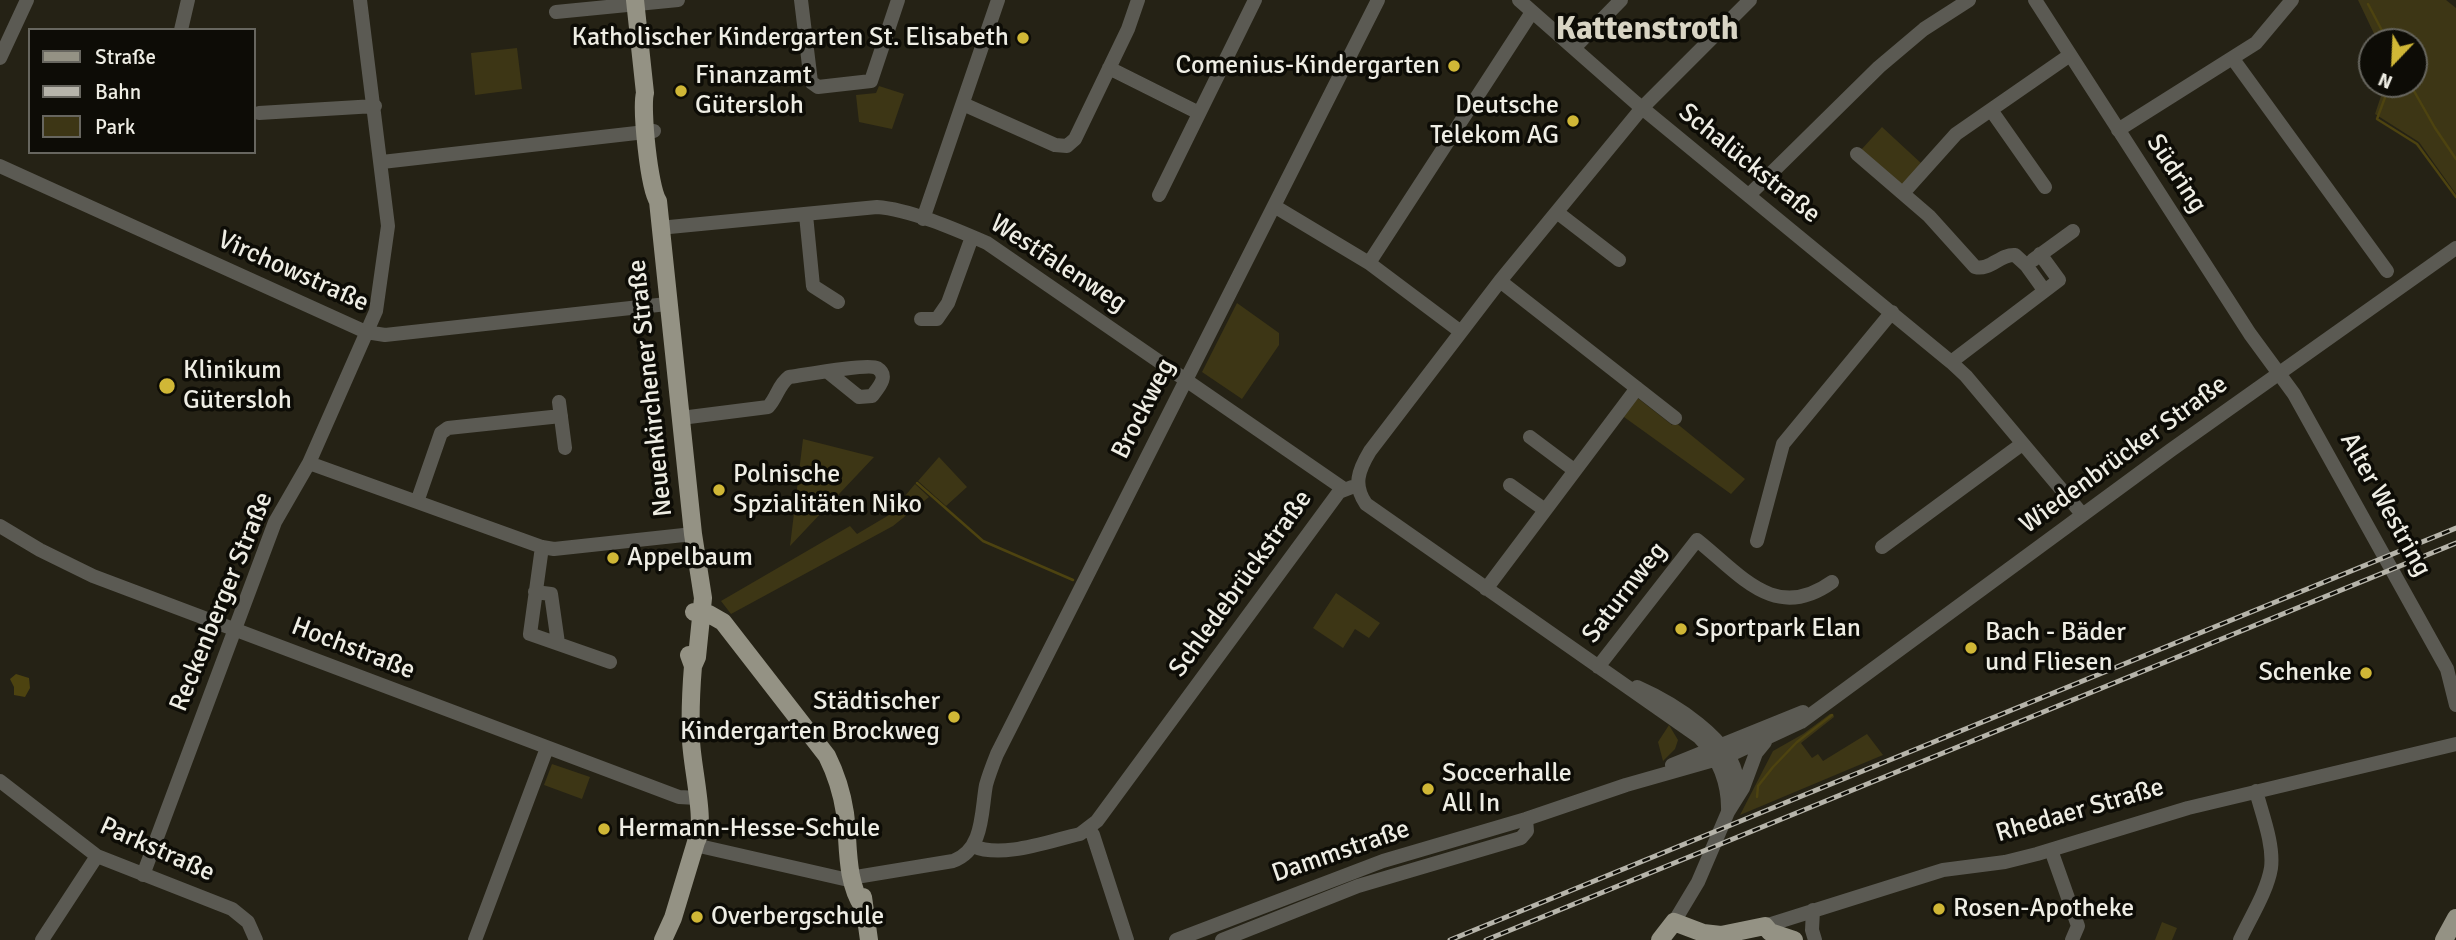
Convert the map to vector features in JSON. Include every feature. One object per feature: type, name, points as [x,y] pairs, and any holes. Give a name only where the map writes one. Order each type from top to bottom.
[{"type":"main road","name":"Neuenkirchener Straße","points":[[636,2],[645,93],[643,107],[650,132],[652,186],[657,201],[693,534],[703,598],[698,612],[697,657],[692,666],[691,742],[697,799],[692,835],[696,844],[673,918],[663,940]]},
{"type":"main road","points":[[698,612],[709,614],[723,622],[820,744],[836,775],[845,809],[847,850],[869,940]]},
{"type":"main road","points":[[2444,940],[2456,918]]},
{"type":"main road","points":[[1765,926],[1770,932],[1794,940]]},
{"type":"main road","name":"Rhedaer Straße","points":[[1667,935],[1703,933],[1715,937],[1765,926]]},
{"type":"street","points":[[0,58],[27,0]]},
{"type":"street","points":[[181,28],[188,0]]},
{"type":"street","name":"Reckenberger Straße","points":[[143,875],[275,522],[309,463],[376,311],[388,226],[360,0]]},
{"type":"street","points":[[555,12],[678,0]]},
{"type":"street","points":[[801,0],[811,82],[818,87],[872,81],[898,0]]},
{"type":"street","points":[[923,219],[998,0]]},
{"type":"street","points":[[963,104],[1055,145],[1067,146],[1075,139],[1128,29],[1138,0]]},
{"type":"street","points":[[1159,195],[1255,0]]},
{"type":"street","name":"Brockweg","points":[[974,846],[987,782],[997,754],[1378,0]]},
{"type":"street","name":"Schalückstraße","points":[[1519,0],[1642,108],[1951,362],[1966,376],[2082,514]]},
{"type":"street","points":[[1574,48],[1620,0]]},
{"type":"street","name":"Schledebrückstraße","points":[[1089,829],[1339,492],[1351,488],[1370,452],[1500,282],[1642,108],[1750,0]]},
{"type":"street","points":[[1749,195],[1879,66],[1924,29],[1969,0]]},
{"type":"street","name":"Südring","points":[[2035,0],[2250,334],[2279,373]]},
{"type":"street","points":[[2118,130],[2256,43],[2292,0]]},
{"type":"street","points":[[1369,263],[1532,12]]},
{"type":"street","points":[[1905,192],[1956,134],[2070,55]]},
{"type":"street","points":[[2233,59],[2387,271]]},
{"type":"street","points":[[1109,68],[1199,113]]},
{"type":"street","points":[[259,113],[375,106]]},
{"type":"street","points":[[1991,110],[2045,187]]},
{"type":"street","points":[[382,162],[650,132]]},
{"type":"street","points":[[1857,154],[1898,190],[1905,192],[1975,267],[1985,268],[2011,254],[2019,257],[2044,290]]},
{"type":"street","name":"Virchowstraße","points":[[0,166],[366,332],[385,335],[667,304]]},
{"type":"street","points":[[1274,206],[1369,263],[1461,332]]},
{"type":"street","name":"Westfalenweg","points":[[659,228],[877,207],[896,209],[986,243],[1186,380],[1351,488],[1366,505],[1699,737],[1718,753]]},
{"type":"street","points":[[1558,213],[1619,260]]},
{"type":"street","points":[[806,215],[813,286],[838,302]]},
{"type":"street","points":[[2026,265],[2073,231]]},
{"type":"street","points":[[921,319],[937,319],[948,303],[972,237]]},
{"type":"street","name":"Wiedenbrücker Straße","points":[[1718,753],[1769,739],[1801,722],[2082,514],[2456,248]]},
{"type":"street","points":[[1951,362],[2059,280],[2040,254]]},
{"type":"street","points":[[1500,282],[1675,418]]},
{"type":"street","points":[[1757,541],[1783,444],[1892,312]]},
{"type":"street","points":[[681,418],[768,407],[782,383],[789,377],[828,372]]},
{"type":"street","name":"Alter Westring","points":[[2279,373],[2328,452],[2447,669],[2456,705]]},
{"type":"street","points":[[1486,589],[1637,388]]},
{"type":"street","points":[[417,502],[442,433],[448,428],[560,409],[565,448]]},
{"type":"street","points":[[1530,437],[1574,471]]},
{"type":"street","points":[[1882,547],[2022,444]]},
{"type":"street","points":[[309,463],[542,547],[554,549],[693,534]]},
{"type":"street","points":[[1510,485],[1545,510]]},
{"type":"street","name":"Hochstraße","points":[[0,526],[80,571],[679,797],[697,799]]},
{"type":"street","name":"Saturnweg","points":[[1602,670],[1697,540],[1761,591],[1777,598],[1809,596],[1832,582]]},
{"type":"street","points":[[542,547],[530,634],[610,662]]},
{"type":"street","points":[[536,592],[551,594],[558,643]]},
{"type":"street","name":"Westfalenweg","points":[[1602,670],[1651,693],[1708,731],[1718,753]]},
{"type":"street","name":"Wiedenbrücker Straße","points":[[1718,753],[1823,704]]},
{"type":"street","points":[[1678,723],[1686,739],[1686,747],[1678,762]]},
{"type":"street","points":[[1667,935],[1698,882],[1756,753],[1769,739]]},
{"type":"street","name":"Rhedaer Straße","points":[[1765,926],[1943,870],[2005,862],[2157,816],[2456,744]]},
{"type":"street","points":[[475,940],[547,748]]},
{"type":"street","points":[[1718,753],[1731,806]]},
{"type":"street","name":"Dammstraße","points":[[1630,784],[1678,762],[1718,753]]},
{"type":"street","name":"Dammstraße","points":[[1176,940],[1383,861],[1525,819],[1718,753]]},
{"type":"street","name":"Parkstraße","points":[[0,781],[97,856],[232,909],[248,922],[256,940]]},
{"type":"street","points":[[2240,940],[2268,881],[2271,868],[2271,853],[2256,791]]},
{"type":"street","name":"Dammstraße","points":[[1222,940],[1358,886],[1521,838],[1527,831],[1525,819]]},
{"type":"street","points":[[696,844],[844,879],[953,861],[974,846],[986,852],[1001,852],[1080,834],[1089,829],[1128,940]]},
{"type":"street","points":[[2051,850],[2078,926],[2072,940]]},
{"type":"street","points":[[48,938],[97,856]]},
{"type":"street","points":[[1813,910],[1812,930],[1815,940]]},
{"type":"green space","points":[[2358,0],[2446,0],[2456,8],[2456,194],[2419,142],[2375,114],[2380,98],[2428,98],[2428,28],[2371,28]]},
{"type":"green space","points":[[517,48],[522,89],[475,95],[471,53]]},
{"type":"green space","points":[[879,86],[904,94],[892,129],[859,122],[856,95],[876,93]]},
{"type":"green space","points":[[1882,127],[1922,164],[1902,185],[1860,151]]},
{"type":"green space","points":[[1237,303],[1279,333],[1279,345],[1242,399],[1202,372]]},
{"type":"green space","points":[[1635,396],[1672,425],[1675,422],[1745,479],[1731,494],[1624,417],[1624,411]]},
{"type":"green space","points":[[803,439],[874,457],[790,546]]},
{"type":"green space","points":[[939,457],[967,487],[946,506],[918,481]]},
{"type":"green space","points":[[915,484],[929,497],[893,526],[731,614],[721,601],[850,526],[857,534],[889,515]]},
{"type":"green space","points":[[1336,593],[1380,623],[1369,638],[1355,629],[1343,648],[1313,628]]},
{"type":"green space","points":[[1830,714],[1834,717],[1801,743],[1812,758],[1818,754],[1823,761],[1867,734],[1883,755],[1740,815],[1773,751]]},
{"type":"green space","points":[[1669,725],[1678,740],[1675,749],[1663,761],[1658,742]]},
{"type":"green space","points":[[552,764],[590,777],[582,799],[544,785]]},
{"type":"green space","points":[[2162,922],[2177,928],[2172,940],[2155,940]]},
{"type":"shaded area","points":[[16,674],[29,678],[30,688],[25,697],[14,695],[10,679]]},
{"type":"waterway","points":[[2368,4],[2381,28]]},
{"type":"waterway","points":[[2385,98],[2377,119],[2417,144],[2456,197]]},
{"type":"waterway","points":[[2418,98],[2456,159]]},
{"type":"waterway","points":[[917,483],[983,541],[1073,580]]},
{"type":"waterway","points":[[1757,797],[1758,786],[1773,767],[1797,742],[1832,715]]},
{"type":"railway","points":[[1450,940],[2456,528]]},
{"type":"railway","points":[[1486,940],[2456,543]]},
{"type":"place","name":"Katholischer Kindergarten St. Elisabeth","points":[[1023,38]]},
{"type":"place","name":"Comenius-Kindergarten","points":[[1454,66]]},
{"type":"place","name":"Finanzamt Gütersloh","points":[[681,91]]},
{"type":"place","name":"Deutsche Telekom AG","points":[[1573,121]]},
{"type":"place","name":"Klinikum Gütersloh","points":[[167,386]]},
{"type":"place","name":"Polnische Spzialitäten Niko","points":[[719,490]]},
{"type":"place","name":"Appelbaum","points":[[613,558]]},
{"type":"place","name":"Sportpark Elan","points":[[1681,629]]},
{"type":"place","name":"Bach - Bäder und Fliesen","points":[[1971,648]]},
{"type":"place","name":"Schenke","points":[[2366,673]]},
{"type":"place","name":"Städtischer Kindergarten Brockweg","points":[[954,717]]},
{"type":"place","name":"Soccerhalle All In","points":[[1428,789]]},
{"type":"place","name":"Hermann-Hesse-Schule","points":[[604,829]]},
{"type":"place","name":"Rosen-Apotheke","points":[[1939,909]]},
{"type":"place","name":"Overbergschule","points":[[697,917]]},
{"type":"district","name":"Kattenstroth","points":[[1647,30]]}]
